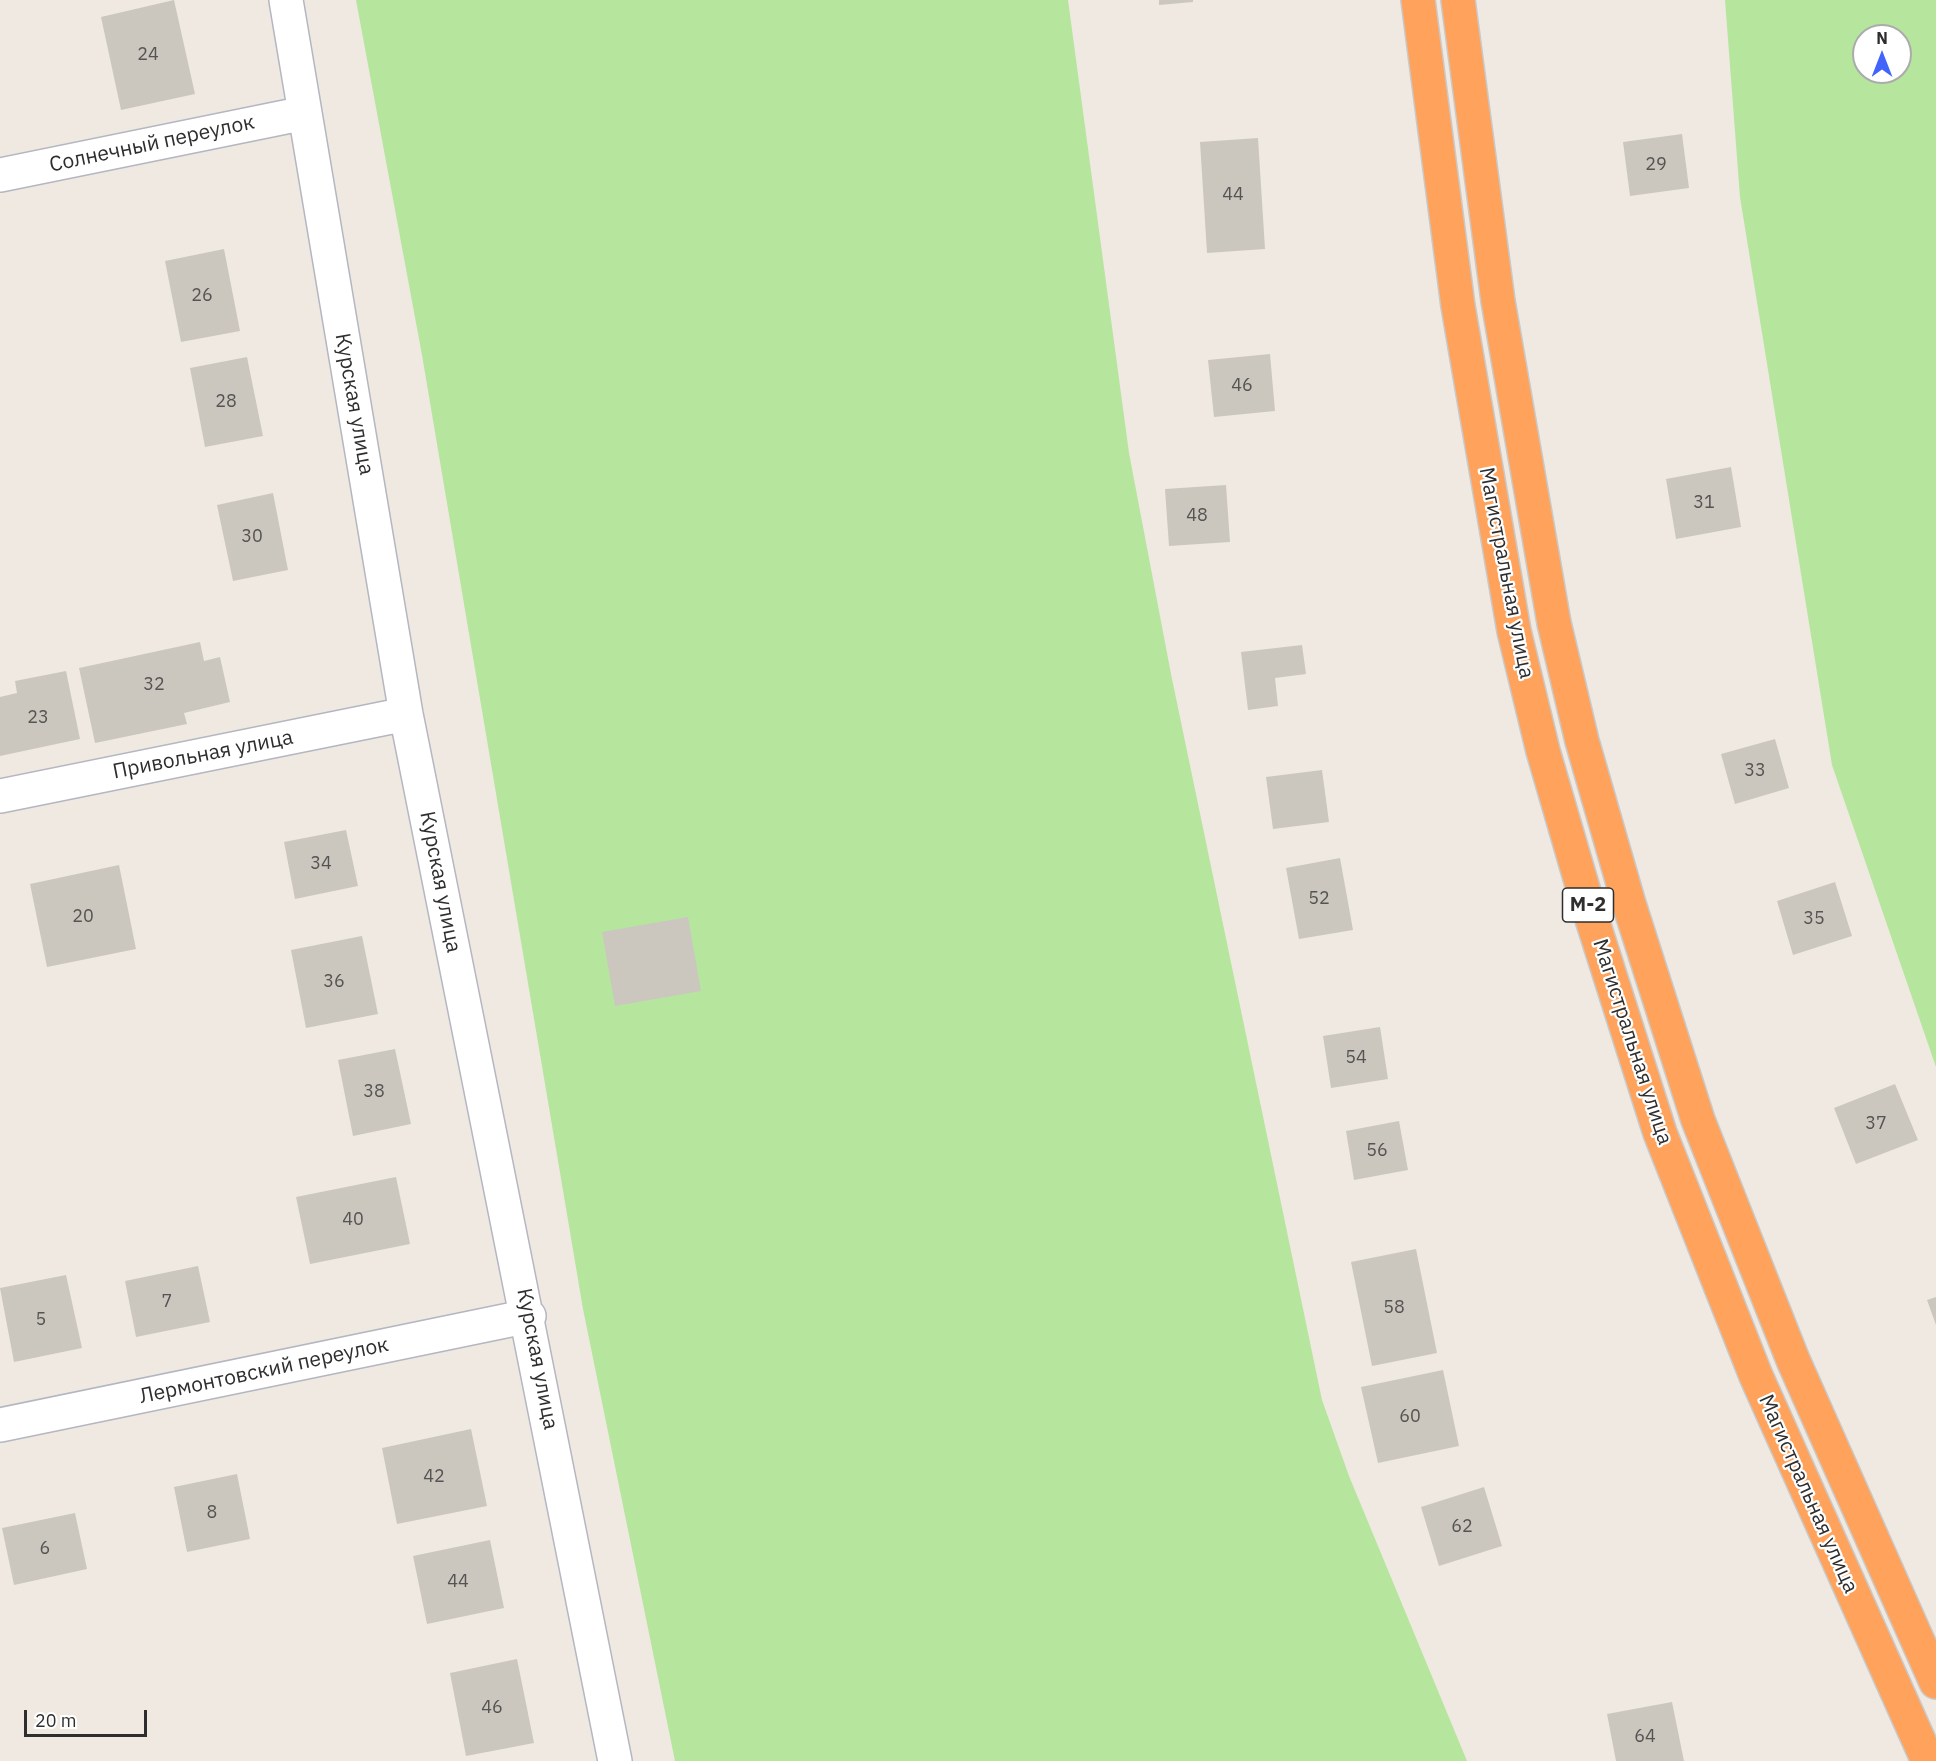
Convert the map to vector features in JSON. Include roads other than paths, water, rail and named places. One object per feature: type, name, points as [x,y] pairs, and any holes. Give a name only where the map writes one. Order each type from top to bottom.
[{"type":"highway","name":"Магистральная улица","points":[[1418,0],[1458,306],[1514,631],[1543,751],[1591,916],[1660,1133],[1756,1376],[1928,1761]]},
{"type":"highway","name":"Магистральная улица","points":[[1458,0],[1497,301],[1554,623],[1582,741],[1629,904],[1698,1120],[1793,1360],[1936,1682]]},
{"type":"street","name":"Курская улица","points":[[285,0],[406,714],[529,1316],[615,1761]]},
{"type":"street","name":"Солнечный переулок","points":[[0,175],[305,113]]},
{"type":"street","name":"Привольная улица","points":[[0,796],[406,714]]},
{"type":"street","name":"Лермонтовский переулок","points":[[0,1425],[529,1316]]}]
